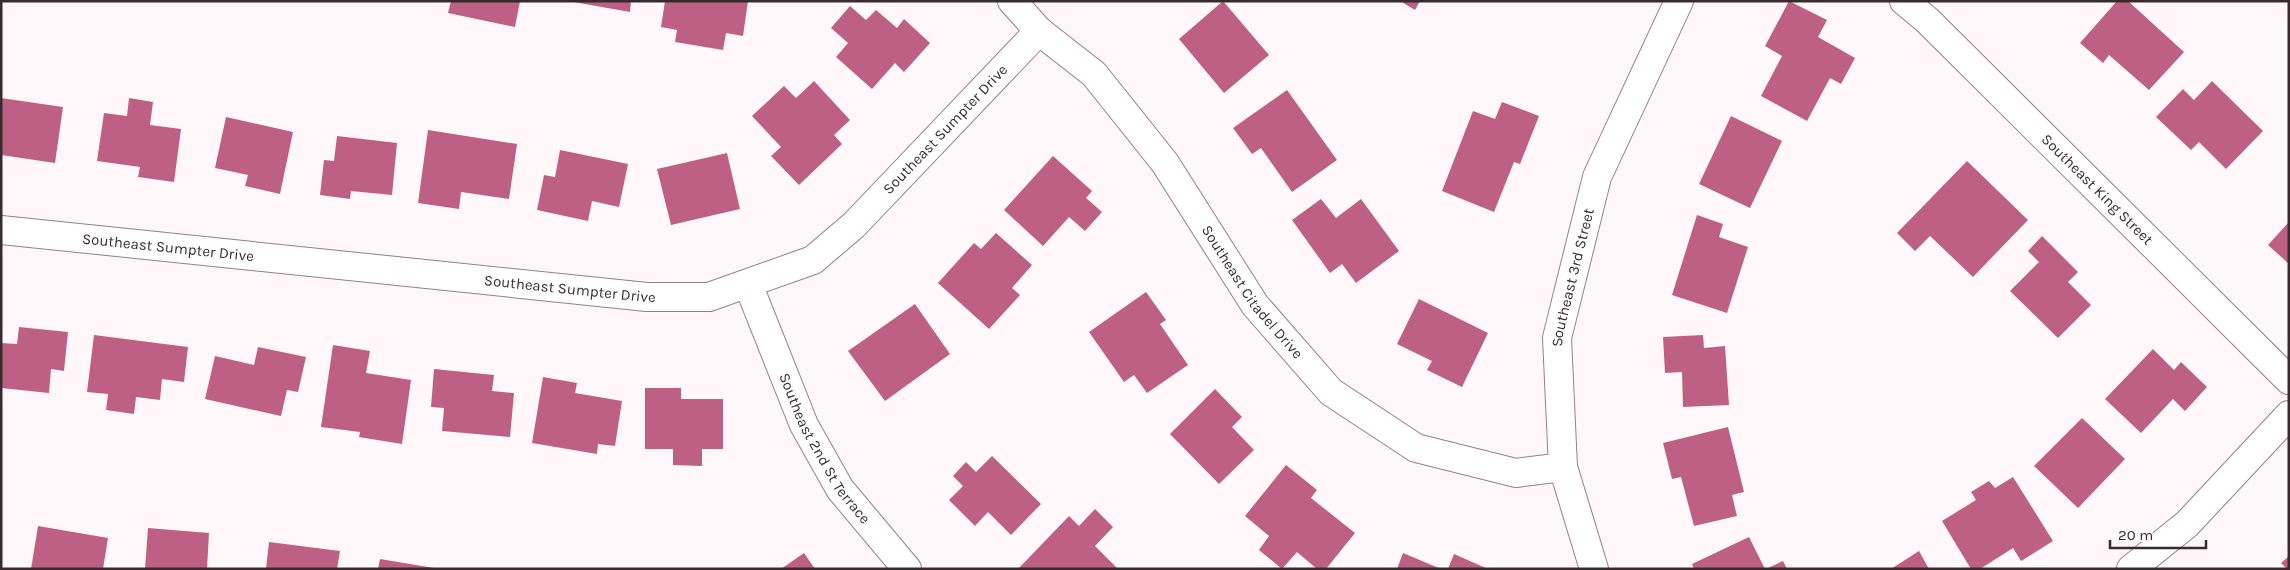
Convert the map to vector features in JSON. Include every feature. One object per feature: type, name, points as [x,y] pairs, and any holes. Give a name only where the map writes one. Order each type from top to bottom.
[{"type":"street","name":"Southeast Citadel Drive","points":[[1012,1],[1039,30],[1094,74],[1164,163],[1255,305],[1331,392],[1416,448],[1516,473],[1563,467]]},
{"type":"street","name":"Southeast 3rd Street","points":[[1594,569],[1563,467],[1557,338],[1597,177],[1679,1]]},
{"type":"street","name":"Southeast King Street","points":[[1904,1],[1927,20],[2289,380]]},
{"type":"street","name":"Southeast Sumpter Drive","points":[[1,230],[647,297],[709,297],[813,260],[854,225],[1039,30]]},
{"type":"street","name":"Southeast 2nd St Terrace","points":[[748,284],[804,425],[840,489],[907,569]]},
{"type":"street","points":[[2131,569],[2187,524],[2289,415]]},
{"type":"building","points":[[451,1],[520,1],[515,27],[448,13]]},
{"type":"building","points":[[568,1],[631,1],[630,12]]},
{"type":"building","points":[[665,1],[748,1],[743,36],[726,33],[723,50],[675,42],[677,30],[661,27]]},
{"type":"building","points":[[1223,1],[1269,55],[1224,93],[1179,39]]},
{"type":"building","points":[[1400,1],[1420,1],[1415,10]]},
{"type":"building","points":[[1789,1],[1827,20],[1818,37],[1855,58],[1841,84],[1830,78],[1807,121],[1761,96],[1782,56],[1765,46]]},
{"type":"building","points":[[2117,1],[2128,1],[2184,52],[2149,90],[2109,55],[2103,63],[2080,43]]},
{"type":"building","points":[[850,6],[866,20],[876,10],[897,28],[904,19],[930,43],[904,72],[895,63],[872,89],[836,57],[848,43],[831,28]]},
{"type":"building","points":[[814,81],[850,120],[834,135],[842,144],[799,185],[771,156],[781,147],[752,116],[784,86],[796,98]]},
{"type":"building","points":[[2212,81],[2263,131],[2226,169],[2199,142],[2191,150],[2156,117],[2183,89],[2194,100]]},
{"type":"building","points":[[1287,90],[1337,160],[1292,192],[1261,148],[1252,154],[1233,128]]},
{"type":"building","points":[[1,98],[63,107],[55,163],[1,155]]},
{"type":"building","points":[[129,98],[153,102],[150,125],[181,129],[174,182],[138,177],[140,167],[97,161],[104,113],[127,116]]},
{"type":"building","points":[[1502,102],[1539,116],[1520,164],[1514,162],[1494,212],[1442,191],[1473,111],[1495,119]]},
{"type":"building","points":[[1731,116],[1782,141],[1750,208],[1699,184]]},
{"type":"building","points":[[226,117],[293,132],[280,194],[245,186],[248,175],[215,168]]},
{"type":"building","points":[[428,130],[517,144],[509,199],[461,192],[459,209],[418,203]]},
{"type":"building","points":[[337,136],[397,143],[392,195],[351,191],[350,199],[320,195],[324,160],[334,161]]},
{"type":"building","points":[[560,150],[628,164],[619,207],[592,201],[588,221],[537,210],[544,175],[555,177]]},
{"type":"building","points":[[727,153],[740,209],[671,225],[657,169]]},
{"type":"building","points":[[1053,156],[1092,191],[1086,198],[1102,212],[1085,231],[1069,217],[1043,246],[1004,210]]},
{"type":"building","points":[[1967,161],[2028,220],[1973,277],[1930,236],[1915,251],[1897,233]]},
{"type":"building","points":[[1321,199],[1336,218],[1361,199],[1399,251],[1356,283],[1342,264],[1330,273],[1292,220]]},
{"type":"building","points":[[1697,215],[1723,224],[1719,237],[1748,247],[1727,313],[1672,295]]},
{"type":"building","points":[[2289,222],[2289,264],[2268,245]]},
{"type":"building","points":[[996,233],[1032,265],[1012,288],[1020,295],[989,329],[938,283],[974,243],[981,249]]},
{"type":"building","points":[[2042,236],[2078,272],[2068,282],[2091,305],[2058,338],[2010,291],[2039,262],[2028,251]]},
{"type":"building","points":[[1146,292],[1166,320],[1160,324],[1188,365],[1147,393],[1134,375],[1124,382],[1089,332]]},
{"type":"building","points":[[1419,299],[1488,333],[1462,387],[1427,370],[1432,361],[1397,344]]},
{"type":"building","points":[[915,304],[950,354],[885,401],[848,351]]},
{"type":"building","points":[[19,327],[68,332],[64,371],[51,369],[49,393],[1,388],[1,343],[17,344]]},
{"type":"building","points":[[94,335],[188,347],[184,382],[162,379],[160,400],[136,397],[134,414],[106,410],[108,394],[87,392]]},
{"type":"building","points":[[1703,335],[1704,348],[1725,346],[1729,405],[1683,407],[1682,372],[1665,373],[1663,337]]},
{"type":"building","points":[[333,345],[370,351],[366,373],[411,380],[402,444],[359,437],[360,432],[321,427]]},
{"type":"building","points":[[258,347],[306,357],[298,392],[287,390],[281,416],[205,399],[215,356],[254,365]]},
{"type":"building","points":[[2153,349],[2174,370],[2181,362],[2207,387],[2185,411],[2173,399],[2141,433],[2105,399]]},
{"type":"building","points":[[434,369],[494,375],[492,391],[514,393],[510,437],[442,431],[444,408],[431,407]]},
{"type":"building","points":[[543,377],[577,383],[575,393],[622,401],[615,446],[598,444],[597,454],[532,443]]},
{"type":"building","points":[[645,388],[681,388],[681,399],[723,399],[723,449],[702,449],[702,466],[673,465],[673,449],[645,449]]},
{"type":"building","points":[[1215,389],[1242,417],[1232,427],[1254,450],[1219,484],[1170,434]]},
{"type":"building","points":[[2082,418],[2125,459],[2078,508],[2034,466]]},
{"type":"building","points":[[1728,427],[1744,492],[1732,495],[1737,516],[1694,526],[1681,477],[1672,479],[1663,443]]},
{"type":"building","points":[[992,456],[1041,504],[1011,535],[988,512],[975,526],[949,500],[963,486],[953,476],[966,462],[976,472]]},
{"type":"building","points":[[1286,465],[1317,490],[1311,498],[1355,533],[1326,569],[1317,569],[1297,552],[1282,569],[1259,550],[1269,536],[1245,516]]},
{"type":"building","points":[[2013,477],[2053,541],[2021,561],[2013,548],[1980,569],[1971,569],[1942,521],[1976,500],[1971,492],[1989,481],[1995,488]]},
{"type":"building","points":[[1095,509],[1113,527],[1095,546],[1118,569],[1018,569],[1069,516],[1079,526]]},
{"type":"building","points":[[38,526],[108,538],[103,569],[31,569]]},
{"type":"building","points":[[148,528],[209,533],[207,569],[145,569]]},
{"type":"building","points":[[1749,537],[1765,569],[1694,569],[1692,564]]},
{"type":"building","points":[[269,542],[340,551],[337,569],[266,569]]},
{"type":"building","points":[[1919,551],[1929,569],[1891,569]]},
{"type":"building","points":[[804,553],[815,569],[781,569]]},
{"type":"building","points":[[1403,553],[1441,569],[1397,569]]},
{"type":"building","points":[[1454,554],[1488,569],[1448,569]]},
{"type":"building","points":[[2289,556],[2289,569],[2287,569],[2281,563]]},
{"type":"building","points":[[380,559],[434,568],[434,569],[378,569]]},
{"type":"building","points":[[1783,561],[1787,569],[1766,569]]}]
